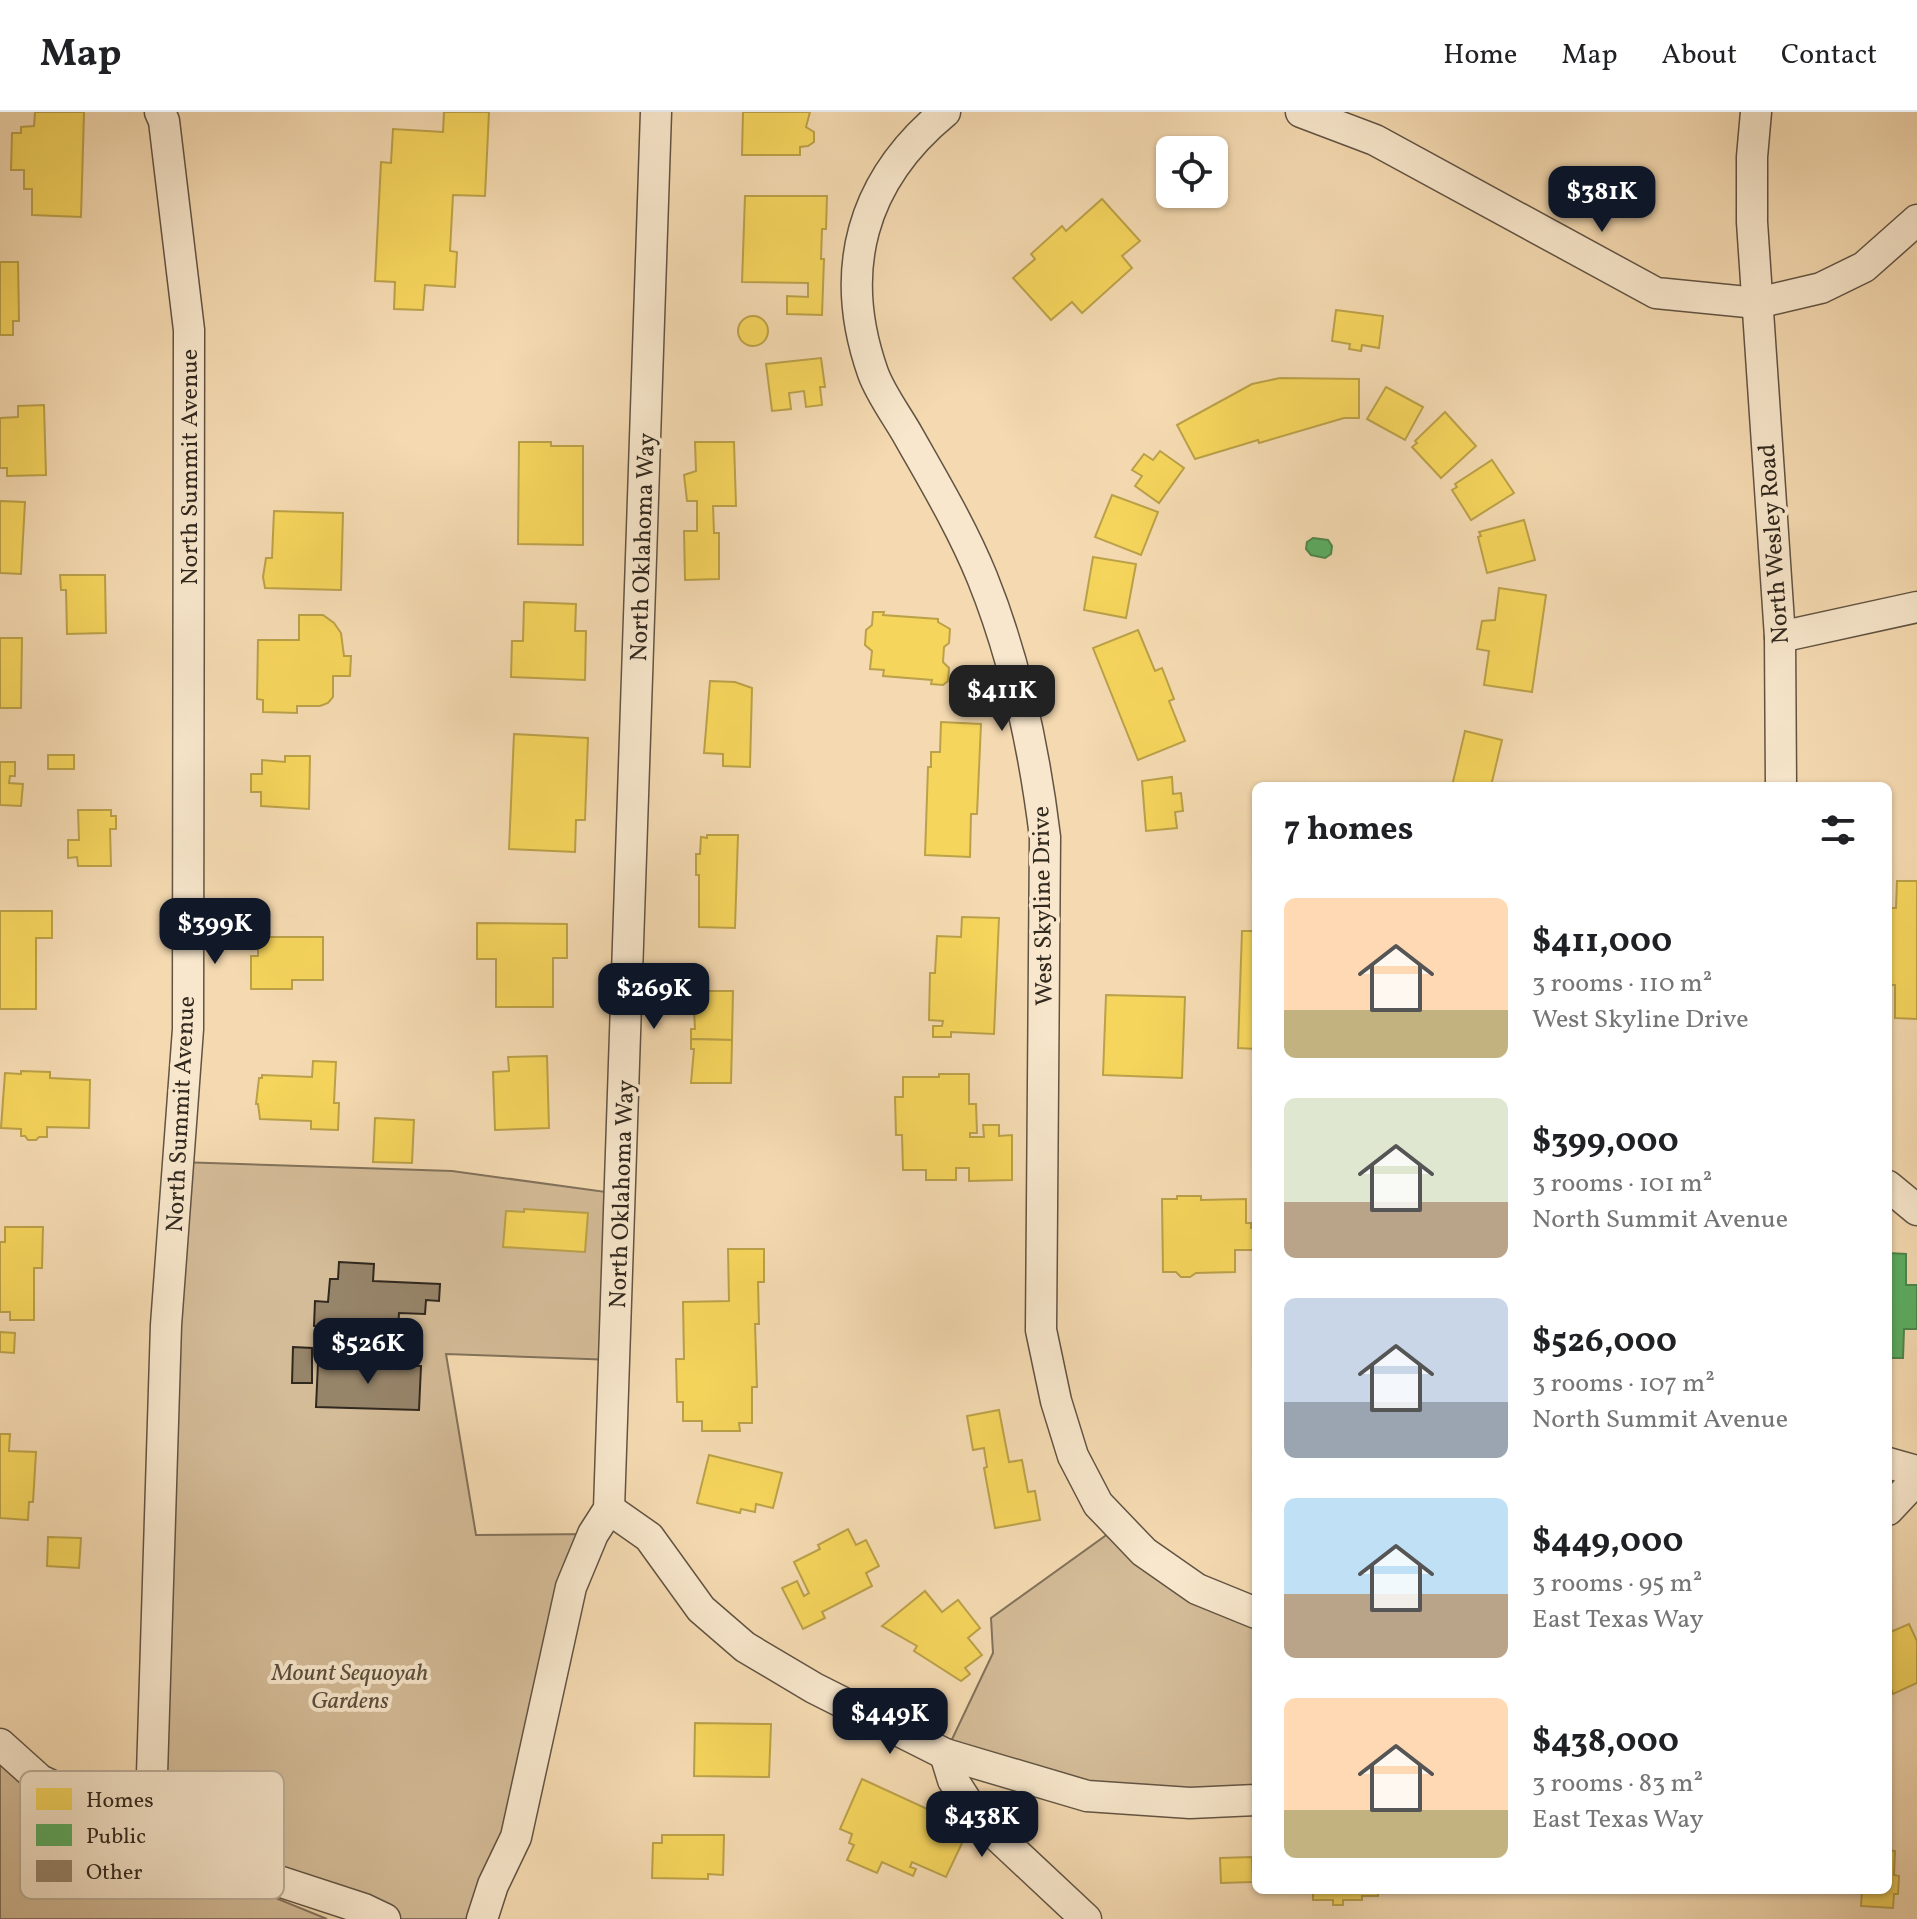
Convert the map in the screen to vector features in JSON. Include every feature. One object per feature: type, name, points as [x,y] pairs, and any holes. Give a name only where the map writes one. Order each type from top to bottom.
[{"type":"street","name":"North Summit Avenue","points":[[152,1771],[166,1325],[188,1029],[189,330],[164,121],[160,112]]},
{"type":"street","name":"North Oklahoma Way","points":[[482,1919],[493,1885],[516,1837],[571,1587],[593,1534],[609,1509],[656,112]]},
{"type":"street","points":[[1301,112],[1375,140],[1656,293],[1757,303],[1821,288],[1864,267],[1917,220]]},
{"type":"street","name":"North Wesley Road","points":[[1756,112],[1752,222],[1780,637],[1781,782]]},
{"type":"street","name":"West Skyline Drive","points":[[934,121],[888,173],[867,213],[856,262],[859,314],[874,375],[958,523],[983,579],[1023,701],[1038,779],[1045,837],[1041,1330],[1056,1401],[1073,1456],[1098,1504],[1144,1552],[1197,1589],[1252,1611]]},
{"type":"street","points":[[1780,637],[1917,607]]},
{"type":"street","points":[[1892,1189],[1917,1210]]},
{"type":"street","points":[[1892,1464],[1917,1471]]},
{"type":"street","points":[[1892,1506],[1917,1479]]},
{"type":"street","points":[[609,1509],[649,1537],[701,1609],[745,1647],[814,1688],[945,1754],[1087,1796],[1190,1803],[1252,1800]]},
{"type":"street","points":[[0,1744],[30,1771]]},
{"type":"street","points":[[945,1754],[953,1780],[976,1816],[1086,1919]]},
{"type":"street","points":[[284,1883],[385,1919]]},
{"type":"green space","name":"Mount Sequoyah Gardens","points":[[178,1162],[452,1171],[621,1194],[615,1360],[446,1354],[476,1535],[593,1534],[482,1919],[385,1919],[284,1882],[284,1771],[146,1771]]},
{"type":"green space","points":[[1119,1526],[1252,1610],[1252,1800],[1190,1803],[945,1754],[993,1653],[991,1618]]},
{"type":"green space","points":[[0,1763],[20,1782],[20,1899],[278,1899],[327,1919],[0,1919]]},
{"type":"building: Homes","points":[[35,112],[84,112],[81,217],[32,215],[32,189],[24,189],[24,170],[11,170],[12,133],[21,133],[21,127],[34,126]]},
{"type":"building: Homes","points":[[444,112],[489,112],[485,196],[453,195],[450,251],[457,252],[455,287],[425,285],[423,310],[394,309],[395,282],[375,281],[381,162],[391,163],[393,129],[443,132]]},
{"type":"building: Homes","points":[[743,112],[810,112],[806,127],[814,132],[814,142],[800,147],[800,155],[742,155]]},
{"type":"building: Homes","points":[[745,196],[827,196],[826,229],[822,229],[822,315],[787,314],[787,296],[808,297],[808,283],[742,282]]},
{"type":"building: Homes","points":[[1102,199],[1140,241],[1122,256],[1132,268],[1082,313],[1072,302],[1051,320],[1013,278],[1035,259],[1031,254],[1062,226],[1066,231]]},
{"type":"building: Homes","points":[[0,262],[18,262],[19,321],[13,321],[13,335],[0,335]]},
{"type":"building: Homes","points":[[1336,310],[1383,316],[1379,348],[1362,345],[1361,351],[1349,349],[1350,344],[1332,341]]},
{"type":"building: Homes","points":[[753,316],[764,320],[768,331],[764,342],[753,346],[742,342],[738,331],[742,320]]},
{"type":"building: Homes","points":[[821,358],[825,387],[820,387],[822,405],[806,407],[804,391],[789,393],[791,409],[772,411],[766,364]]},
{"type":"building: Homes","points":[[1280,378],[1359,379],[1359,418],[1344,418],[1195,459],[1177,425],[1252,384]]},
{"type":"building: Homes","points":[[1386,387],[1423,407],[1405,440],[1367,419]]},
{"type":"building: Homes","points":[[44,405],[46,475],[7,476],[7,468],[0,468],[0,418],[18,417],[18,406]]},
{"type":"building: Homes","points":[[1445,412],[1476,446],[1441,478],[1412,447]]},
{"type":"building: Homes","points":[[519,442],[583,446],[583,545],[518,544]]},
{"type":"building: Homes","points":[[695,442],[734,442],[736,506],[713,506],[714,533],[719,533],[719,579],[685,580],[684,531],[697,531],[697,501],[687,501],[684,475],[696,471]]},
{"type":"building: Homes","points":[[1160,451],[1184,468],[1159,503],[1135,486],[1142,476],[1132,470],[1144,454],[1153,460]]},
{"type":"building: Homes","points":[[1492,460],[1514,493],[1471,520],[1452,490],[1457,487],[1455,484]]},
{"type":"building: Homes","points":[[1112,495],[1158,512],[1141,555],[1095,537]]},
{"type":"building: Homes","points":[[0,501],[25,502],[21,574],[0,573]]},
{"type":"building: Homes","points":[[274,511],[343,513],[341,590],[265,588],[266,558],[272,558]]},
{"type":"building: Homes","points":[[1524,520],[1535,560],[1487,573],[1479,532]]},
{"type":"building: Homes","points":[[1093,557],[1136,564],[1126,618],[1084,610]]},
{"type":"building: Homes","points":[[60,575],[105,575],[106,633],[67,634],[66,590],[61,590]]},
{"type":"building: Homes","points":[[1499,588],[1546,595],[1532,692],[1484,685],[1489,651],[1477,649],[1482,621],[1495,620]]},
{"type":"building: Homes","points":[[524,602],[576,604],[575,631],[586,631],[585,680],[511,677],[512,641],[523,641]]},
{"type":"building: Homes","points":[[873,612],[938,619],[950,629],[943,662],[949,668],[948,681],[943,685],[931,684],[932,680],[883,676],[884,670],[870,669],[872,651],[865,645],[866,630],[872,625]]},
{"type":"building: Homes","points":[[299,615],[323,615],[334,623],[341,633],[344,656],[351,656],[350,676],[333,676],[333,697],[328,703],[297,706],[297,713],[263,712],[263,700],[257,699],[258,640],[299,640]]},
{"type":"building: Homes","points":[[1138,630],[1155,671],[1162,668],[1174,699],[1169,701],[1185,741],[1138,760],[1093,648]]},
{"type":"building: Homes","points":[[0,638],[22,638],[21,708],[0,708]]},
{"type":"building: Homes","points":[[710,681],[735,682],[752,688],[750,767],[723,766],[723,754],[704,753]]},
{"type":"building: Homes","points":[[941,722],[981,724],[977,814],[971,814],[970,857],[925,855],[928,767],[931,767],[931,752],[940,752]]},
{"type":"building: Homes","points":[[1465,731],[1502,740],[1492,782],[1453,782]]},
{"type":"building: Homes","points":[[514,734],[588,738],[585,820],[576,820],[575,852],[509,849]]},
{"type":"building: Homes","points":[[48,755],[74,755],[74,769],[48,769]]},
{"type":"building: Homes","points":[[285,756],[310,756],[309,809],[261,806],[261,792],[251,792],[251,774],[262,774],[262,760],[285,762]]},
{"type":"building: Homes","points":[[0,762],[15,762],[15,776],[10,776],[9,783],[23,784],[21,806],[0,805]]},
{"type":"building: Homes","points":[[1172,777],[1173,794],[1181,793],[1183,811],[1175,812],[1177,828],[1146,831],[1142,781]]},
{"type":"building: Homes","points":[[78,810],[111,810],[111,816],[116,816],[116,829],[110,829],[111,866],[78,866],[77,857],[68,858],[68,840],[79,840]]},
{"type":"building: Homes","points":[[707,835],[738,835],[735,928],[699,927],[696,854],[700,854],[701,837],[707,838]]},
{"type":"building: Homes","points":[[1897,881],[1917,881],[1917,1019],[1895,1018],[1892,908],[1896,908]]},
{"type":"building: Homes","points":[[0,911],[52,911],[52,938],[36,938],[36,1009],[0,1009]]},
{"type":"building: Homes","points":[[962,917],[999,918],[994,1034],[951,1032],[951,1037],[933,1037],[933,1026],[942,1026],[943,1021],[929,1020],[930,973],[935,973],[937,936],[961,937]]},
{"type":"building: Homes","points":[[477,923],[567,924],[567,958],[553,958],[553,1007],[496,1007],[496,959],[477,959]]},
{"type":"building: Homes","points":[[1242,931],[1252,931],[1252,1049],[1238,1048]]},
{"type":"building: Homes","points":[[258,937],[323,937],[323,980],[292,980],[292,989],[251,989],[251,956],[258,956]]},
{"type":"building: Homes","points":[[693,991],[733,991],[732,1040],[691,1039],[691,1029],[695,1029]]},
{"type":"building: Homes","points":[[1106,995],[1185,997],[1182,1078],[1103,1075]]},
{"type":"building: Homes","points":[[691,1039],[732,1040],[731,1083],[691,1083],[694,1049],[691,1049]]},
{"type":"building: Homes","points":[[547,1056],[549,1128],[495,1130],[493,1072],[509,1071],[508,1057]]},
{"type":"building: Homes","points":[[313,1061],[336,1062],[334,1103],[339,1103],[338,1130],[311,1129],[311,1121],[260,1119],[256,1104],[259,1078],[262,1075],[312,1077]]},
{"type":"building: Homes","points":[[21,1071],[50,1072],[50,1078],[90,1080],[89,1128],[47,1127],[47,1137],[28,1140],[21,1136],[21,1129],[1,1128],[5,1073],[21,1074]]},
{"type":"building: Homes","points":[[939,1074],[969,1074],[969,1104],[976,1104],[977,1133],[970,1133],[970,1137],[984,1137],[983,1125],[999,1125],[999,1136],[1012,1135],[1012,1180],[969,1181],[969,1168],[956,1168],[956,1180],[926,1180],[926,1170],[903,1170],[902,1135],[896,1135],[895,1097],[903,1097],[903,1077],[939,1077]]},
{"type":"building: Homes","points":[[375,1118],[414,1120],[412,1163],[373,1162]]},
{"type":"building: Homes","points":[[1177,1196],[1201,1196],[1201,1200],[1246,1199],[1246,1223],[1251,1223],[1252,1250],[1235,1250],[1235,1272],[1196,1273],[1181,1277],[1176,1272],[1163,1272],[1162,1199],[1177,1199]]},
{"type":"building: Homes","points":[[524,1209],[588,1213],[585,1252],[503,1247],[506,1211],[524,1212]]},
{"type":"building: Homes","points":[[5,1227],[43,1227],[42,1268],[34,1268],[34,1320],[10,1320],[10,1312],[0,1312],[0,1242],[5,1242]]},
{"type":"building: Homes","points":[[728,1249],[764,1249],[764,1282],[758,1282],[759,1324],[755,1324],[757,1387],[752,1387],[752,1423],[739,1423],[740,1431],[702,1431],[702,1421],[683,1421],[683,1402],[677,1402],[676,1359],[684,1359],[683,1302],[729,1301]]},
{"type":"building: Homes","points":[[0,1332],[15,1333],[14,1353],[0,1352]]},
{"type":"building: Homes","points":[[999,1410],[1009,1462],[1022,1460],[1028,1492],[1035,1491],[1040,1520],[995,1528],[984,1468],[987,1467],[984,1448],[973,1450],[967,1416]]},
{"type":"building: Homes","points":[[0,1434],[10,1434],[9,1451],[36,1452],[33,1502],[29,1502],[28,1520],[0,1518]]},
{"type":"building: Homes","points":[[709,1455],[782,1473],[773,1508],[756,1504],[755,1512],[741,1509],[740,1513],[697,1503]]},
{"type":"building: Homes","points":[[848,1529],[856,1545],[866,1540],[879,1566],[866,1573],[872,1586],[822,1612],[825,1618],[803,1629],[782,1588],[797,1581],[804,1596],[809,1593],[794,1562],[820,1549],[818,1545]]},
{"type":"building: Homes","points":[[48,1537],[81,1538],[79,1568],[47,1566]]},
{"type":"building: Homes","points":[[925,1591],[942,1612],[958,1600],[980,1628],[968,1638],[982,1655],[965,1668],[970,1674],[961,1681],[914,1651],[917,1646],[882,1626]]},
{"type":"building: Homes","points":[[1909,1624],[1917,1641],[1917,1683],[1893,1694],[1892,1692],[1892,1631]]},
{"type":"building: Homes","points":[[695,1723],[771,1724],[769,1777],[694,1776]]},
{"type":"building: Homes","points":[[862,1779],[936,1813],[930,1827],[963,1841],[946,1877],[912,1862],[910,1867],[916,1869],[913,1876],[882,1862],[877,1873],[847,1860],[854,1845],[849,1843],[852,1834],[840,1829]]},
{"type":"building: Homes","points":[[662,1835],[724,1835],[723,1875],[708,1874],[708,1879],[652,1878],[653,1843],[662,1843]]},
{"type":"building: Homes","points":[[1892,1851],[1895,1851],[1894,1875],[1899,1876],[1893,1908],[1861,1906],[1862,1894],[1892,1894]]},
{"type":"building: Homes","points":[[1252,1857],[1252,1882],[1221,1883],[1220,1858]]},
{"type":"building: Homes","points":[[1313,1894],[1378,1894],[1362,1896],[1362,1900],[1343,1900],[1343,1905],[1333,1905],[1333,1900],[1313,1900]]},
{"type":"building: Public","points":[[1313,538],[1328,540],[1332,546],[1331,554],[1325,558],[1311,555],[1306,549],[1307,542]]},
{"type":"building: Public","points":[[1892,1253],[1906,1254],[1906,1285],[1917,1285],[1917,1329],[1904,1329],[1903,1358],[1892,1358]]},
{"type":"building: Other","points":[[339,1262],[374,1264],[373,1281],[440,1284],[439,1301],[426,1300],[425,1314],[399,1313],[397,1348],[319,1344],[320,1327],[314,1326],[315,1301],[328,1302],[330,1279],[338,1279]]},
{"type":"building: Other","points":[[318,1345],[364,1347],[363,1362],[317,1361]]},
{"type":"building: Other","points":[[293,1347],[312,1348],[312,1383],[292,1383]]},
{"type":"building: Other","points":[[318,1363],[421,1366],[419,1410],[316,1407]]}]
